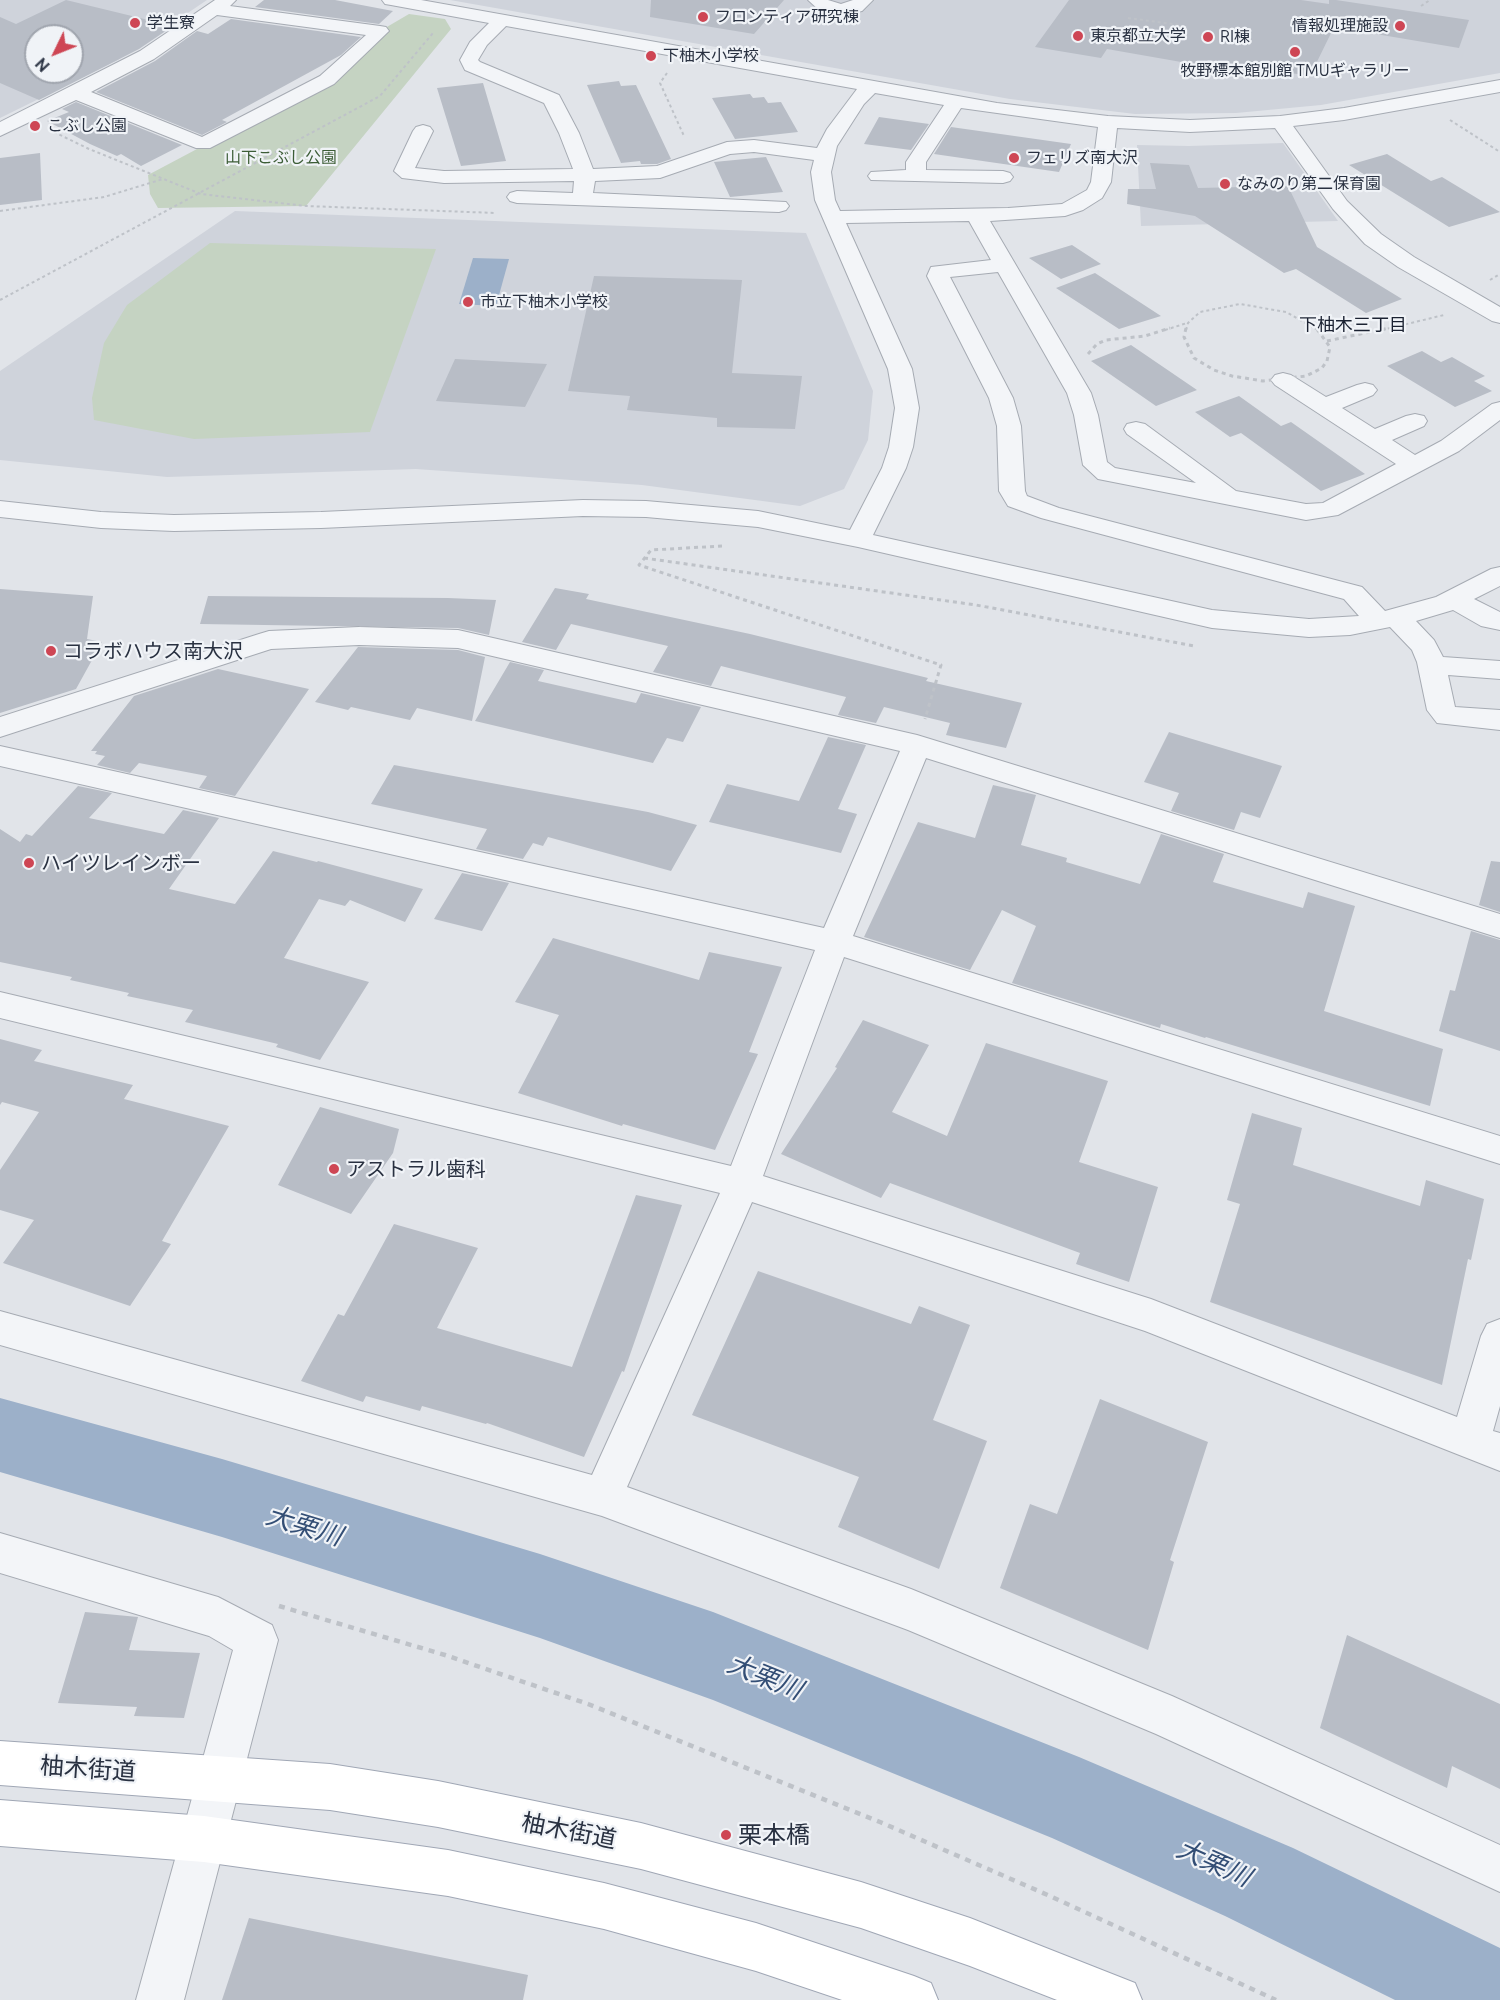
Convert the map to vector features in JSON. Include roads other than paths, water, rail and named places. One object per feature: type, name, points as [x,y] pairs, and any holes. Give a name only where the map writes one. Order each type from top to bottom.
[{"type":"main road","name":"柚木街道","points":[[0,1763],[330,1787],[438,1804],[641,1846],[861,1905],[970,1942],[1118,2000]]},
{"type":"main road","points":[[0,1823],[204,1839],[448,1873],[604,1906],[756,1947],[914,2000]]},
{"type":"street","points":[[391,0],[997,109],[1108,122],[1190,126],[1280,122],[1344,114],[1500,86]]},
{"type":"street","points":[[817,0],[827,14],[856,7],[864,0]]},
{"type":"street","points":[[0,130],[147,55],[220,4],[380,31],[327,80],[203,144],[75,93]]},
{"type":"street","points":[[502,20],[479,42],[469,60],[472,66],[552,99],[569,133],[585,175],[582,200]]},
{"type":"street","points":[[858,539],[894,468],[902,447],[908,408],[900,369],[822,189],[823,155],[857,100],[872,85]]},
{"type":"street","points":[[916,176],[916,162],[956,101]]},
{"type":"street","points":[[833,217],[977,216],[1065,210],[1087,201],[1095,194],[1101,182],[1108,122]]},
{"type":"street","points":[[1280,122],[1340,205],[1372,239],[1500,316]]},
{"type":"street","points":[[423,131],[404,171],[409,174],[444,177],[640,174],[660,172],[727,148],[754,146],[823,155]]},
{"type":"street","points":[[679,166],[698,204]]},
{"type":"street","points":[[878,176],[1003,177]]},
{"type":"street","points":[[517,197],[779,206]]},
{"type":"street","points":[[977,216],[1079,393],[1086,415],[1095,465],[1107,474],[1306,512],[1329,510],[1450,446],[1500,409]]},
{"type":"street","points":[[1005,265],[939,272],[938,276],[1001,398],[1009,426],[1012,491],[1017,501],[1050,513],[1353,593],[1424,646],[1432,665],[1441,710],[1447,716],[1500,720]]},
{"type":"street","points":[[1283,380],[1414,465]]},
{"type":"street","points":[[1323,407],[1365,390]]},
{"type":"street","points":[[1373,439],[1415,421]]},
{"type":"street","points":[[1136,429],[1230,497]]},
{"type":"street","points":[[0,509],[101,520],[184,523],[646,508],[758,519],[858,539],[1160,609],[1262,626],[1309,628],[1350,626],[1388,619],[1455,599],[1500,575]]},
{"type":"street","points":[[1455,599],[1491,621],[1500,621]]},
{"type":"street","points":[[0,727],[269,640],[359,636],[458,639],[917,745],[1500,926]]},
{"type":"street","points":[[1432,665],[1500,670]]},
{"type":"street","points":[[602,1497],[742,1184],[834,942],[917,745]]},
{"type":"street","points":[[0,756],[834,942],[1500,1150]]},
{"type":"street","points":[[0,1005],[742,1184],[1152,1316],[1485,1446],[1500,1336]]},
{"type":"street","points":[[0,1328],[602,1497],[911,1610],[1172,1718],[1500,1869]]},
{"type":"street","points":[[0,1553],[218,1618],[257,1640],[160,2000]]},
{"type":"water","points":[[473,258],[509,259],[496,306],[459,304]]},
{"type":"waterway","name":"大栗川","points":[[0,1435],[222,1498],[540,1596],[713,1656],[1079,1803],[1259,1882],[1500,2000]]},
{"type":"place","name":"フロンティア研究棟","points":[[703,17]]},
{"type":"place","name":"学生寮","points":[[135,23]]},
{"type":"place","name":"情報処理施設","points":[[1400,26]]},
{"type":"place","name":"東京都立大学","points":[[1078,36]]},
{"type":"place","name":"RI棟","points":[[1208,37]]},
{"type":"place","name":"牧野標本館別館 TMUギャラリー","points":[[1295,52]]},
{"type":"place","name":"下柚木小学校","points":[[651,56]]},
{"type":"place","name":"こぶし公園","points":[[35,126]]},
{"type":"place","name":"フェリズ南大沢","points":[[1014,158]]},
{"type":"place","name":"なみのり第二保育園","points":[[1225,184]]},
{"type":"place","name":"市立下柚木小学校","points":[[468,302]]},
{"type":"place","name":"コラボハウス南大沢","points":[[51,651]]},
{"type":"place","name":"ハイツレインボー","points":[[29,863]]},
{"type":"place","name":"アストラル歯科","points":[[334,1169]]},
{"type":"place","name":"栗本橋","points":[[726,1835]]},
{"type":"district","name":"下柚木三丁目","points":[[1353,325]]},
{"type":"park label","name":"山下こぶし公園","points":[[281,158]]}]
